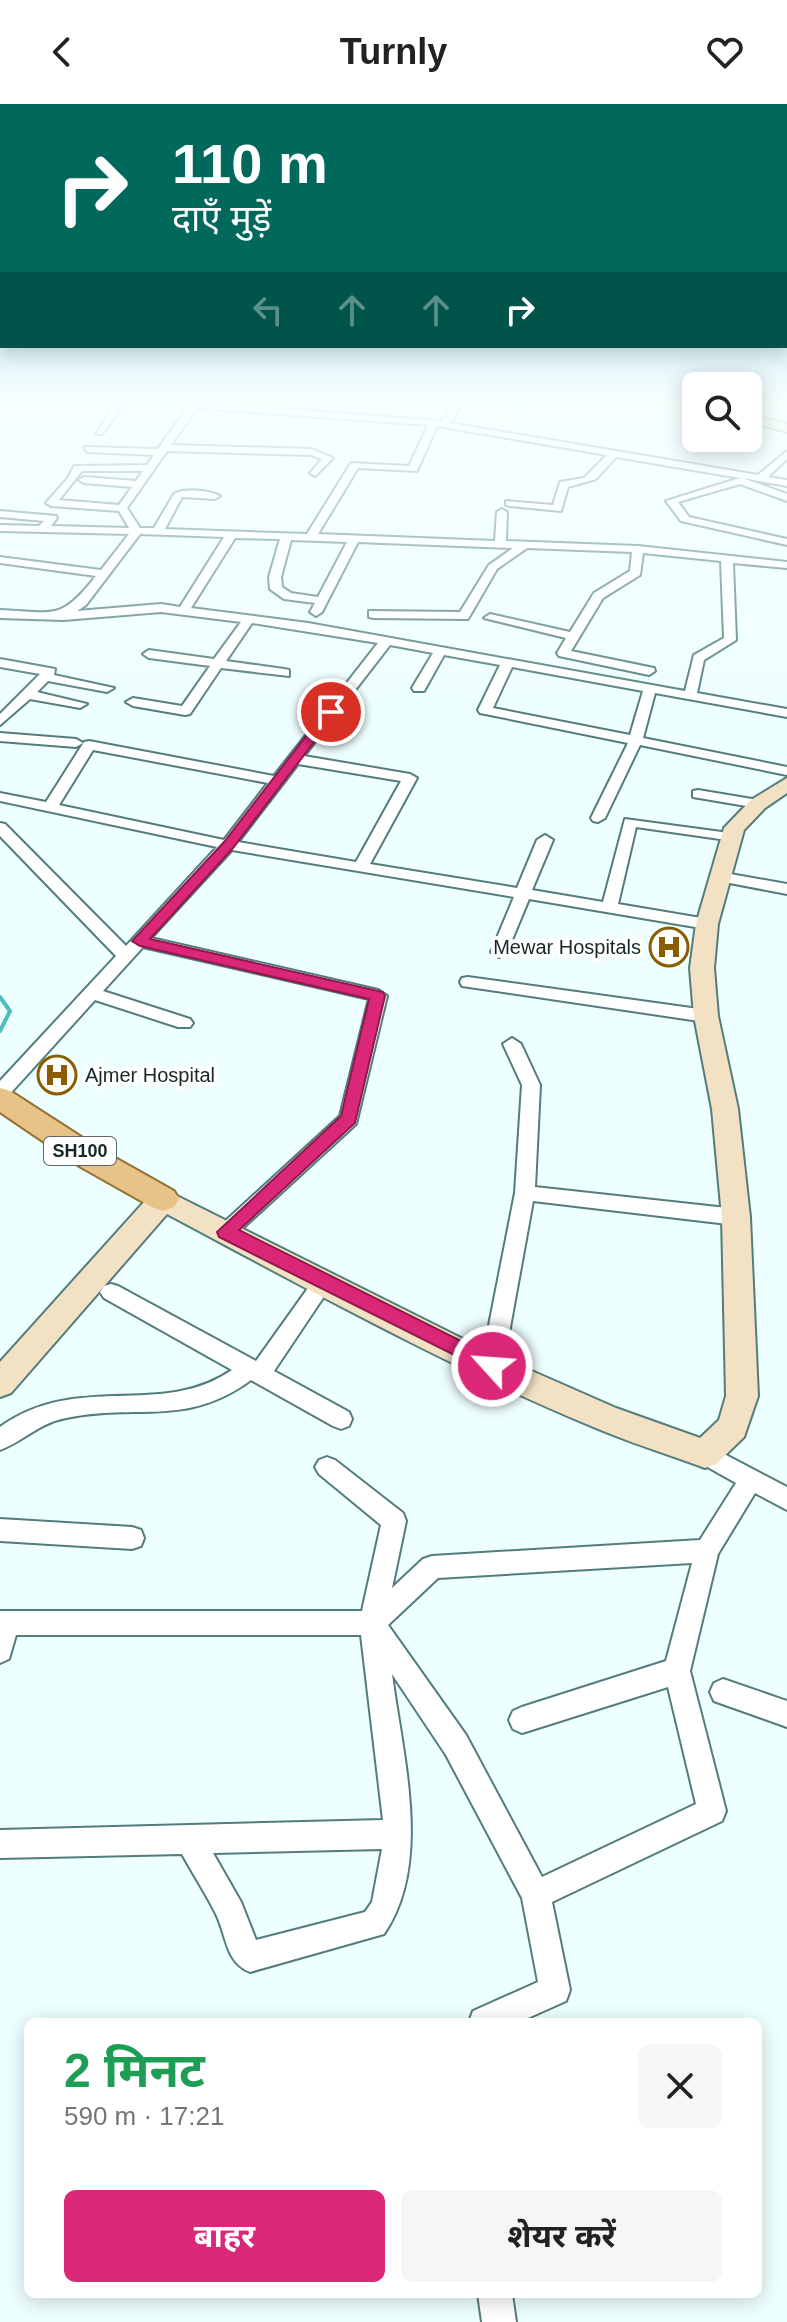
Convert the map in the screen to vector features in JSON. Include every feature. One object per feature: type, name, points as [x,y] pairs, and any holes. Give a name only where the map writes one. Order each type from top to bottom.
[{"type":"main road","name":"SH100","points":[[0,1095],[92,1159],[163,1199]]},
{"type":"street","points":[[72,505],[122,508]]},
{"type":"street","points":[[122,508],[125,505]]},
{"type":"street","points":[[159,530],[173,505]]},
{"type":"street","points":[[311,536],[331,505]]},
{"type":"street","points":[[500,544],[506,508],[557,509],[558,505]]},
{"type":"street","points":[[674,505],[685,519],[787,542]]},
{"type":"street","points":[[122,508],[137,531]]},
{"type":"street","points":[[0,514],[52,518],[40,531]]},
{"type":"street","points":[[0,528],[40,531],[159,530],[638,549],[787,565]]},
{"type":"street","points":[[63,616],[82,602],[137,531]]},
{"type":"street","points":[[183,611],[232,533]]},
{"type":"street","points":[[287,535],[275,577],[276,589],[288,596],[322,601]]},
{"type":"street","points":[[308,627],[355,538]]},
{"type":"street","points":[[373,614],[464,616],[493,567],[524,545]]},
{"type":"street","points":[[598,818],[636,740],[644,688],[651,667],[563,653],[598,596],[636,573],[638,549]]},
{"type":"street","points":[[690,697],[698,658],[730,640],[727,558]]},
{"type":"street","points":[[0,560],[104,574]]},
{"type":"street","points":[[0,614],[63,616],[161,608],[308,627],[787,713]]},
{"type":"street","points":[[490,618],[573,636]]},
{"type":"street","points":[[133,702],[185,711],[248,620]]},
{"type":"street","points":[[0,1095],[228,845],[386,642]]},
{"type":"street","points":[[419,688],[440,652]]},
{"type":"street","points":[[149,654],[284,673]]},
{"type":"street","points":[[0,663],[50,672],[0,721]]},
{"type":"street","points":[[507,664],[485,710],[787,771]]},
{"type":"street","points":[[45,677],[107,688]]},
{"type":"street","points":[[27,694],[80,704]]},
{"type":"street","points":[[0,737],[76,743]]},
{"type":"street","points":[[50,807],[89,745],[278,781]]},
{"type":"street","points":[[295,759],[410,778],[361,867]]},
{"type":"street","points":[[705,1454],[733,1427],[742,1396],[736,1217],[725,1109],[706,1016],[702,968],[707,924],[734,828],[758,804],[787,784]]},
{"type":"street","points":[[698,794],[758,804]]},
{"type":"street","points":[[0,797],[228,845],[707,924]]},
{"type":"street","points":[[31,803],[0,826],[126,956]]},
{"type":"street","points":[[609,908],[630,822],[729,838]]},
{"type":"street","points":[[499,952],[545,840]]},
{"type":"street","points":[[719,877],[787,889]]},
{"type":"street","points":[[140,941],[378,996],[349,1119],[226,1232]]},
{"type":"street","points":[[468,982],[706,1016]]},
{"type":"street","points":[[92,993],[184,1023]]},
{"type":"street","points":[[492,1366],[525,1193],[531,1085],[512,1044]]},
{"type":"street","points":[[525,1193],[736,1217]]},
{"type":"street","points":[[4,1374],[163,1199],[323,1283],[492,1366],[591,1412],[705,1454],[787,1499]]},
{"type":"street","points":[[0,1440],[22,1422],[43,1413],[102,1403],[192,1400],[226,1386],[256,1371],[323,1283]]},
{"type":"street","points":[[111,1292],[341,1419]]},
{"type":"street","points":[[189,1839],[231,1912],[240,1943],[250,1957],[374,1924],[385,1908],[399,1834],[372,1623],[394,1521],[327,1467]]},
{"type":"street","points":[[536,1895],[712,1811],[677,1671],[707,1551],[750,1480]]},
{"type":"street","points":[[0,1530],[132,1538]]},
{"type":"street","points":[[0,1650],[3,1623],[372,1623],[432,1567],[707,1551]]},
{"type":"street","points":[[372,1623],[456,1745],[536,1895],[555,1990],[493,2018]]},
{"type":"street","points":[[522,1720],[677,1671]]},
{"type":"street","points":[[723,1692],[787,1714]]},
{"type":"street","points":[[0,1844],[399,1834]]},
{"type":"street","points":[[496,2298],[499,2322]]},
{"type":"waterway","points":[[0,997],[10,1011],[0,1031]]},
{"type":"place","name":"Mewar Hospitals","points":[[669,947]]},
{"type":"place","name":"Ajmer Hospital","points":[[57,1075]]},
{"type":"route","points":[[331,712],[228,845],[140,941],[378,996],[349,1119],[226,1232],[492,1366]]}]
